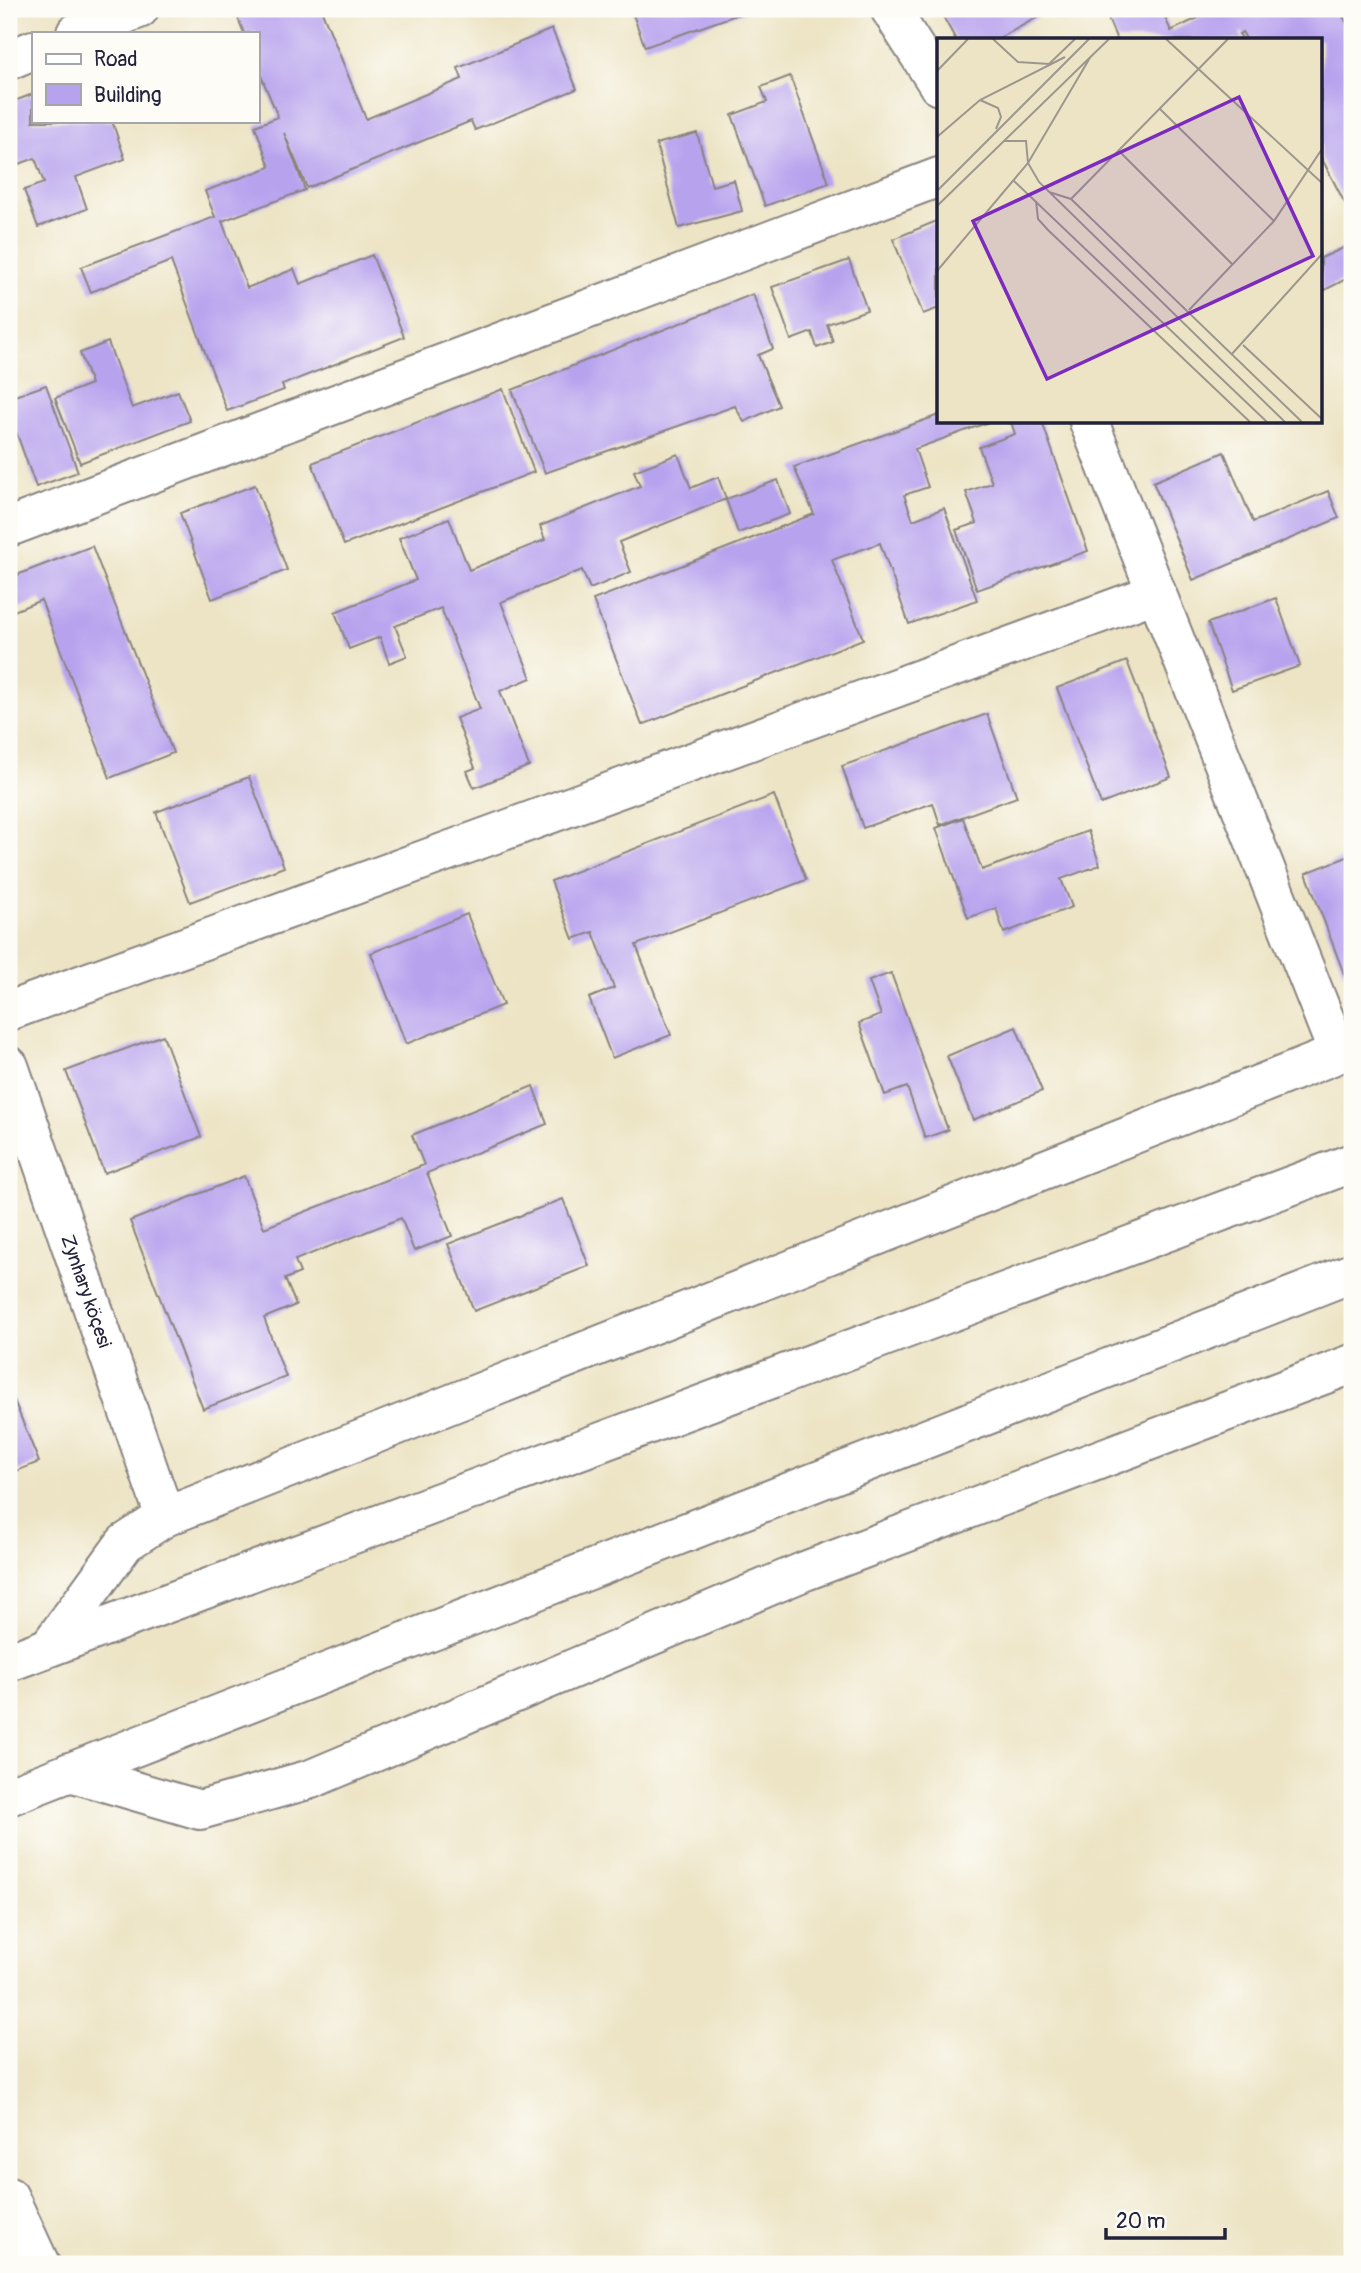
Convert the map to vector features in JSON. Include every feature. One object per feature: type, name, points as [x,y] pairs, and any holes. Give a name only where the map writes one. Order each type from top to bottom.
[{"type":"street","points":[[79,32],[139,9]]},
{"type":"street","points":[[890,9],[937,83]]},
{"type":"street","points":[[9,60],[32,50]]},
{"type":"street","points":[[9,527],[937,178]]},
{"type":"street","points":[[49,1647],[125,1543],[165,1517],[1345,1050],[1156,593],[1090,424]]},
{"type":"street","points":[[9,1011],[1156,593]]},
{"type":"street","name":"Zynhary köçesi","points":[[9,1066],[165,1517]]},
{"type":"street","points":[[9,1662],[1352,1163]]},
{"type":"street","points":[[9,1796],[1352,1273]]},
{"type":"street","points":[[70,1772],[201,1810],[311,1779],[804,1571],[1352,1364]]},
{"type":"street","points":[[9,2197],[40,2264]]},
{"type":"building","points":[[247,9],[321,9],[366,119],[462,79],[458,68],[552,29],[577,89],[475,130],[471,121],[307,188],[284,133],[305,190],[222,221],[247,288],[294,269],[300,284],[372,255],[404,337],[282,385],[284,390],[227,411],[171,261],[91,292],[81,267],[215,217],[205,191],[270,167],[255,126],[278,117],[259,71],[259,32],[244,32],[236,13]]},
{"type":"building","points":[[631,9],[753,9],[645,47]]},
{"type":"building","points":[[939,9],[1053,9],[1000,38],[955,38]]},
{"type":"building","points":[[1104,9],[1161,9],[1171,31],[1206,14],[1203,9],[1339,9],[1352,33],[1352,217],[1322,159],[1322,38],[1246,38],[1242,32],[1239,34],[1242,38],[1116,38]]},
{"type":"building","points":[[790,76],[829,183],[765,206],[732,115],[767,102],[761,87]]},
{"type":"building","points":[[32,94],[32,122],[112,122],[125,159],[76,177],[87,209],[38,227],[24,190],[44,183],[35,158],[9,168],[9,103]]},
{"type":"building","points":[[697,133],[712,186],[734,180],[742,211],[679,228],[656,144]]},
{"type":"building","points":[[937,221],[937,309],[923,314],[893,239]]},
{"type":"building","points":[[1352,244],[1352,276],[1322,291],[1322,258]]},
{"type":"building","points":[[849,260],[867,310],[827,324],[833,342],[817,348],[812,332],[791,340],[772,287]]},
{"type":"building","points":[[753,294],[773,349],[758,355],[779,406],[744,422],[735,406],[545,473],[512,390]]},
{"type":"building","points":[[108,342],[132,408],[178,391],[190,421],[80,463],[55,398],[91,384],[80,353]]},
{"type":"building","points":[[46,385],[78,472],[36,487],[9,412],[9,398]]},
{"type":"building","points":[[503,389],[534,472],[344,545],[312,463]]},
{"type":"building","points":[[937,416],[937,424],[984,424],[915,449],[928,487],[904,495],[913,520],[944,508],[977,600],[909,624],[880,543],[832,560],[863,639],[642,725],[593,600],[814,514],[794,467]]},
{"type":"building","points":[[1012,424],[1043,424],[1088,551],[977,590],[956,530],[977,523],[966,492],[992,483],[979,447],[1015,434]]},
{"type":"building","points":[[1224,452],[1253,522],[1328,491],[1339,518],[1193,580],[1153,482]]},
{"type":"building","points":[[678,454],[691,488],[718,477],[726,499],[619,542],[631,572],[590,589],[582,570],[501,602],[531,678],[500,691],[529,766],[474,788],[467,771],[475,768],[456,718],[480,709],[441,608],[395,626],[407,656],[389,663],[380,637],[349,649],[335,612],[416,580],[399,538],[449,518],[469,570],[545,540],[540,526],[640,486],[634,471]]},
{"type":"building","points":[[778,480],[790,514],[738,533],[726,499]]},
{"type":"building","points":[[255,485],[287,570],[212,599],[180,513]]},
{"type":"building","points":[[92,546],[173,753],[110,778],[41,600],[9,613],[9,578]]},
{"type":"building","points":[[1276,598],[1300,666],[1232,690],[1208,623]]},
{"type":"building","points":[[1127,661],[1171,777],[1101,804],[1057,688]]},
{"type":"building","points":[[987,714],[1017,797],[940,825],[933,803],[863,828],[842,766]]},
{"type":"building","points":[[249,777],[284,867],[190,902],[156,812]]},
{"type":"building","points":[[774,795],[806,880],[636,945],[671,1035],[612,1058],[589,998],[614,988],[593,932],[573,939],[551,881]]},
{"type":"building","points":[[963,818],[982,870],[1088,831],[1100,865],[1061,879],[1072,907],[1004,933],[996,908],[968,918],[936,828]]},
{"type":"building","points":[[1352,855],[1352,971],[1344,974],[1306,873]]},
{"type":"building","points":[[467,914],[503,1005],[406,1044],[371,953]]},
{"type":"building","points":[[891,973],[948,1130],[925,1138],[907,1087],[885,1095],[859,1023],[881,1015],[869,981]]},
{"type":"building","points":[[1016,1027],[1042,1091],[973,1120],[947,1056]]},
{"type":"building","points":[[163,1035],[201,1137],[104,1173],[66,1071]]},
{"type":"building","points":[[533,1086],[547,1124],[427,1173],[452,1236],[414,1251],[401,1218],[295,1260],[300,1273],[285,1279],[296,1305],[264,1318],[286,1377],[203,1409],[130,1221],[244,1176],[264,1228],[424,1165],[412,1135]]},
{"type":"building","points":[[563,1199],[589,1266],[474,1311],[448,1244]]},
{"type":"building","points":[[9,1388],[39,1462],[9,1474]]}]
